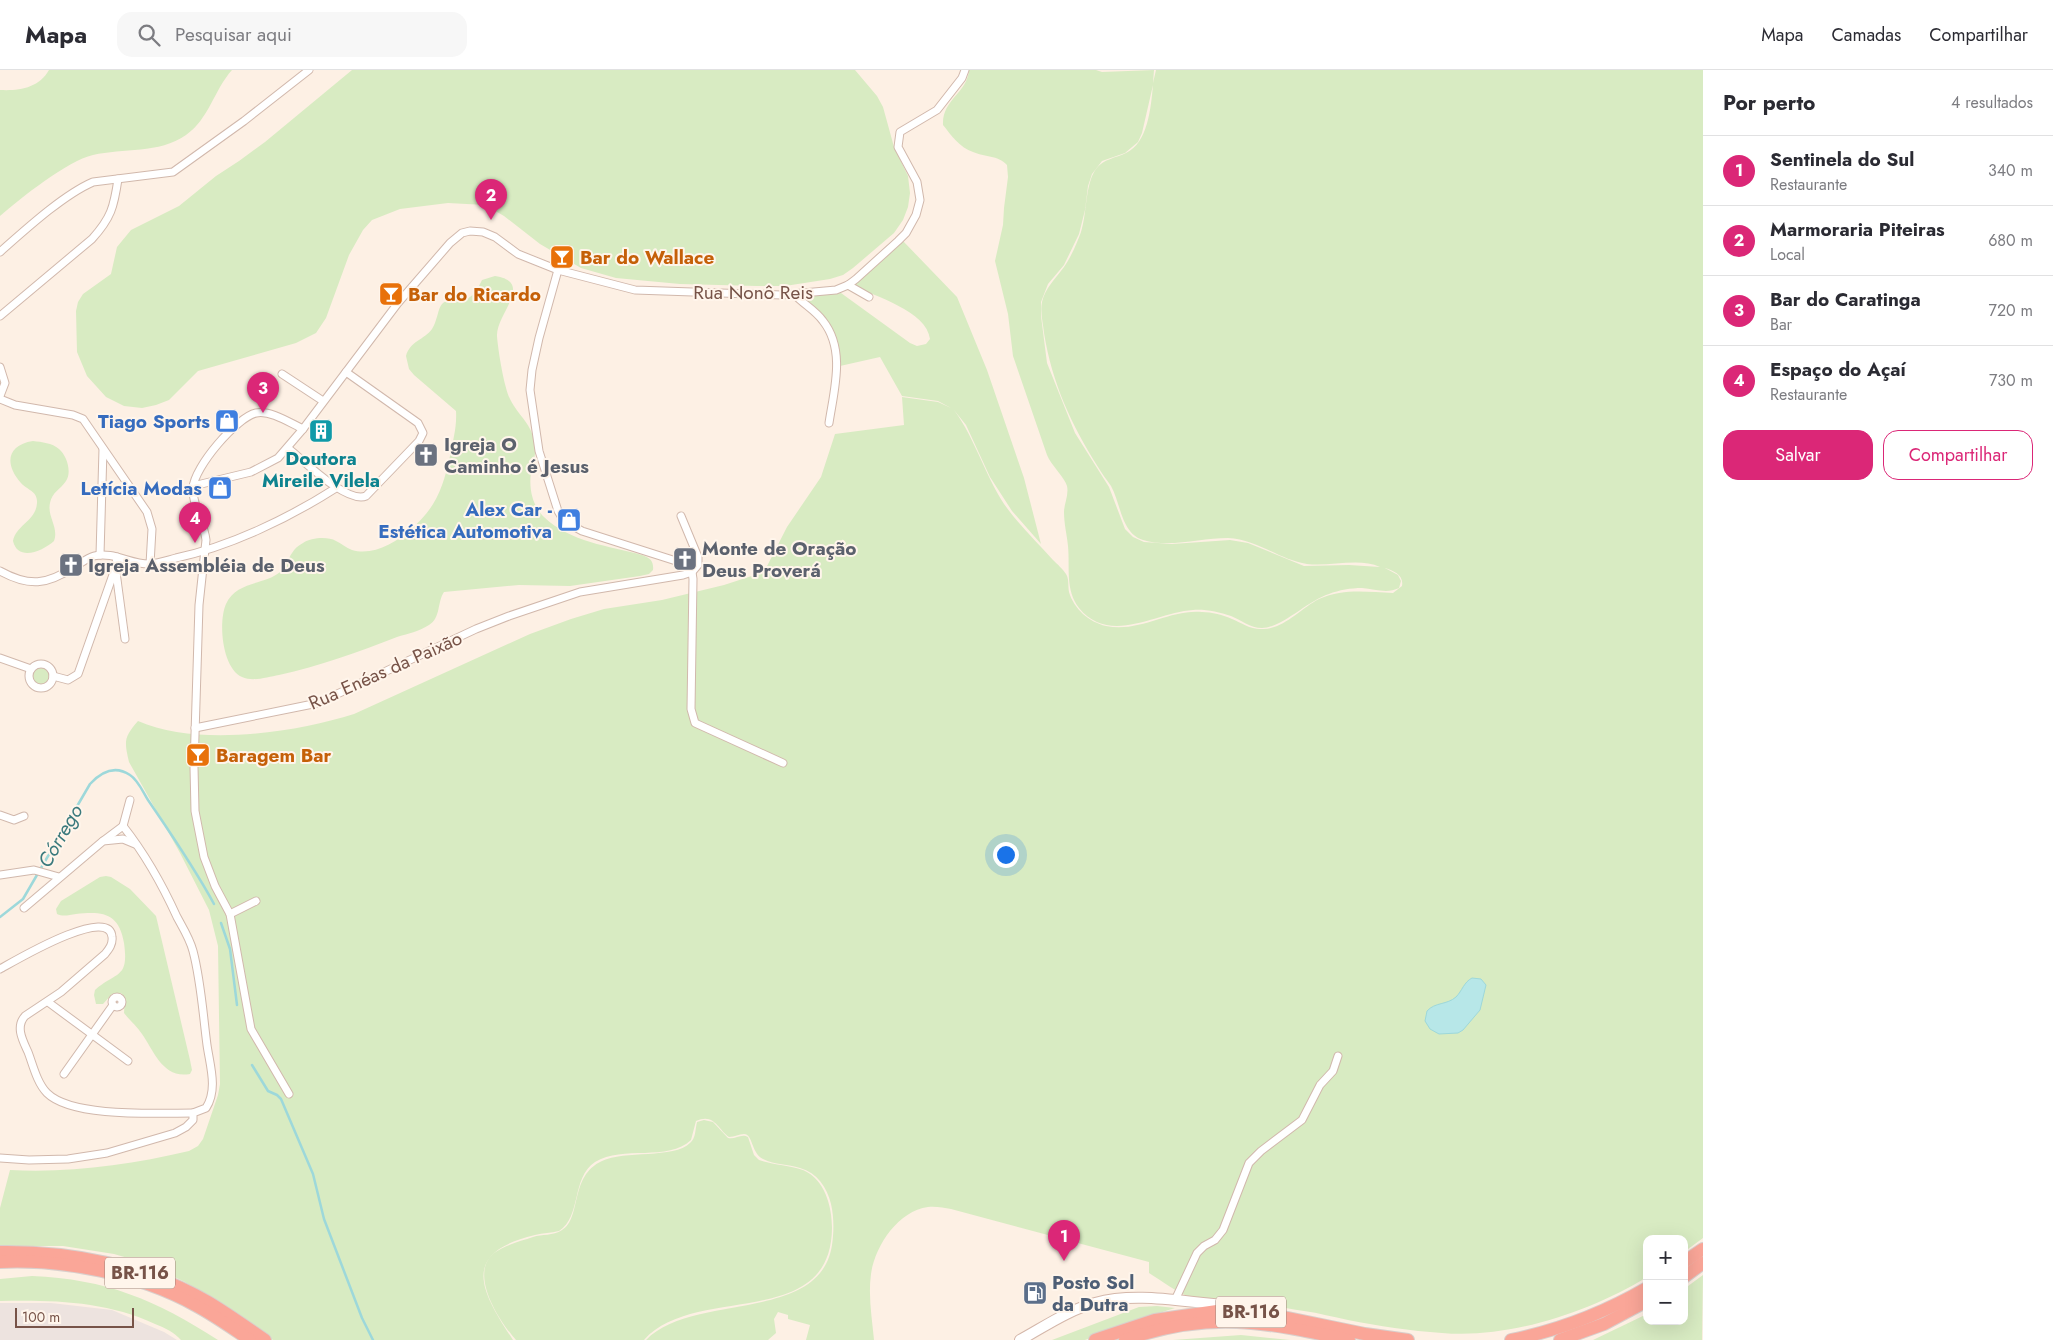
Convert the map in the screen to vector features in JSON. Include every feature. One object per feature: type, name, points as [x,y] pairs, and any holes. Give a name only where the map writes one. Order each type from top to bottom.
[{"type":"highway","points":[[1688,1259],[1703,1249]]},
{"type":"highway","name":"BR-116","points":[[0,1252],[50,1253],[104,1262],[132,1270],[181,1288],[265,1340]]},
{"type":"highway","name":"BR-116","points":[[0,1262],[60,1264],[130,1279],[155,1287],[195,1305],[250,1340]]},
{"type":"highway","points":[[1688,1274],[1703,1263]]},
{"type":"highway","points":[[0,1271],[67,1272],[108,1280],[154,1294],[237,1332]]},
{"type":"highway","points":[[1511,1340],[1556,1330],[1580,1321],[1643,1290]]},
{"type":"highway","points":[[1560,1340],[1604,1324],[1643,1303]]},
{"type":"highway","name":"BR-116","points":[[1095,1340],[1155,1320],[1224,1310],[1268,1314],[1404,1340]]},
{"type":"highway","name":"BR-116","points":[[1125,1340],[1186,1324],[1226,1320],[1267,1323],[1349,1340]]},
{"type":"street","points":[[0,252],[81,187],[92,182],[173,172],[244,121],[309,70]]},
{"type":"street","name":"Rua Nonô Reis","points":[[193,486],[260,468],[278,458],[303,429],[398,303],[430,265],[462,233],[474,231],[487,233],[518,254],[558,270],[635,290],[757,295],[823,292],[848,285],[902,237],[919,209],[920,196],[917,182],[898,147],[900,132],[937,110],[962,78],[965,70]]},
{"type":"street","points":[[0,316],[92,239],[102,228],[114,203],[118,179]]},
{"type":"street","points":[[558,270],[539,338],[530,390],[539,451],[558,511],[564,520],[582,531],[676,561],[692,572],[691,668],[692,715],[695,723],[783,763]]},
{"type":"street","points":[[848,285],[869,297]]},
{"type":"street","points":[[794,294],[822,319],[833,340],[837,372],[829,423]]},
{"type":"street","points":[[0,367],[5,382],[0,397],[15,405],[81,418],[147,512],[152,529],[150,564]]},
{"type":"street","points":[[288,448],[336,488],[353,497],[360,498],[366,496],[419,441],[423,433],[418,423],[346,372]]},
{"type":"street","points":[[282,374],[323,401]]},
{"type":"street","points":[[289,1094],[251,1029],[230,914],[215,886],[199,838],[195,811],[195,728],[199,605],[205,551],[205,532],[193,496],[193,486],[203,464],[215,446],[252,415],[263,413],[303,429]]},
{"type":"street","points":[[100,555],[103,449]]},
{"type":"street","points":[[0,571],[23,580],[46,582],[60,576],[89,558],[100,555],[150,564],[205,551],[257,531],[336,488]]},
{"type":"street","points":[[681,516],[698,557],[698,566],[692,572]]},
{"type":"street","points":[[53,676],[68,680],[78,674],[115,569],[117,557]]},
{"type":"street","points":[[115,569],[125,639]]},
{"type":"street","name":"Rua Enéas da Paixão","points":[[195,728],[318,703],[476,629],[580,592],[669,579],[692,572]]},
{"type":"street","points":[[0,658],[31,669]]},
{"type":"street","points":[[46,664],[51,668],[53,676],[48,686],[37,687],[30,680],[31,669],[36,665],[46,664]]},
{"type":"street","points":[[24,908],[56,876],[123,826],[130,800]]},
{"type":"street","points":[[0,815],[14,820],[24,816]]},
{"type":"street","points":[[0,969],[46,944],[80,930],[98,927],[110,931],[112,940],[107,951],[82,975],[23,1019],[20,1031],[40,1081],[51,1096],[64,1103],[89,1110],[193,1112],[206,1108],[213,1088],[196,963],[191,944],[161,883],[138,845],[123,826]]},
{"type":"street","points":[[103,841],[123,839],[138,845]]},
{"type":"street","points":[[2,876],[34,870],[56,876]]},
{"type":"street","points":[[230,914],[256,901]]},
{"type":"street","points":[[48,1002],[128,1061]]},
{"type":"street","points":[[64,1074],[113,1005]]},
{"type":"street","points":[[1176,1298],[1200,1250],[1215,1240],[1223,1230],[1249,1163],[1261,1150],[1302,1120],[1320,1085],[1333,1071],[1338,1056]]},
{"type":"street","points":[[0,1158],[83,1158],[107,1153],[179,1131],[192,1122],[193,1112]]},
{"type":"street","points":[[1020,1340],[1081,1308],[1121,1298],[1274,1310],[1404,1340]]},
{"type":"shaded area","points":[[0,1303],[51,1303],[112,1310],[164,1332],[177,1340],[0,1340]]},
{"type":"green space","points":[[49,70],[232,70],[220,86],[206,113],[186,135],[175,141],[153,148],[105,153],[82,159],[45,181],[0,216],[0,90],[21,89],[34,85]]},
{"type":"green space","points":[[352,70],[855,70],[877,96],[883,107],[894,147],[908,176],[910,193],[908,207],[903,220],[894,233],[843,275],[830,279],[785,286],[680,284],[616,278],[581,268],[540,244],[504,216],[485,205],[448,203],[400,209],[372,220],[363,230],[349,255],[326,318],[316,333],[296,343],[198,371],[169,400],[156,405],[142,408],[124,406],[106,397],[87,376],[77,352],[76,311],[78,302],[83,294],[111,274],[117,247],[131,230],[179,206],[216,176],[265,142]]},
{"type":"green space","points":[[969,70],[1096,70],[1102,72],[1154,70],[1153,83],[1156,70],[1703,70],[1703,1238],[1688,1249],[1688,1235],[1643,1235],[1643,1279],[1625,1290],[1575,1312],[1521,1327],[1494,1332],[1442,1333],[1383,1326],[1280,1307],[1199,1299],[1180,1293],[1149,1273],[1149,1262],[951,1209],[928,1207],[907,1215],[890,1232],[877,1252],[870,1282],[874,1340],[806,1340],[810,1325],[788,1319],[788,1315],[778,1312],[774,1319],[776,1333],[768,1340],[646,1340],[667,1325],[693,1316],[780,1297],[804,1286],[822,1270],[832,1245],[833,1214],[831,1204],[824,1186],[816,1177],[806,1170],[763,1159],[756,1153],[747,1135],[742,1134],[729,1137],[711,1120],[702,1119],[696,1121],[691,1140],[681,1147],[658,1152],[619,1154],[595,1162],[582,1177],[571,1216],[559,1231],[535,1235],[511,1243],[495,1252],[486,1263],[484,1276],[486,1290],[501,1322],[513,1340],[273,1340],[185,1282],[145,1263],[114,1254],[63,1246],[0,1246],[0,1208],[10,1170],[33,1171],[100,1167],[189,1151],[198,1146],[203,1139],[218,1095],[220,1084],[218,946],[209,910],[180,853],[129,762],[126,740],[138,721],[162,729],[188,734],[216,735],[275,731],[330,721],[354,714],[530,634],[571,619],[604,609],[662,600],[724,585],[764,572],[787,527],[821,477],[835,434],[904,425],[902,397],[938,402],[951,408],[938,401],[902,396],[880,357],[840,366],[836,342],[801,297],[841,293],[910,343],[917,346],[926,344],[930,339],[927,329],[920,320],[898,306],[852,285],[903,241],[957,297],[987,370],[1024,478],[1041,544],[1012,511],[990,477],[966,425],[954,410],[1002,500],[1020,524],[1065,572],[1068,578],[1071,598],[1078,609],[1088,618],[1106,626],[1119,627],[1143,624],[1178,614],[1206,612],[1225,616],[1251,627],[1263,629],[1278,626],[1319,599],[1337,593],[1393,593],[1402,586],[1402,582],[1400,576],[1385,568],[1398,575],[1401,581],[1399,588],[1390,591],[1362,588],[1337,591],[1312,602],[1278,624],[1262,628],[1212,611],[1198,610],[1179,612],[1134,624],[1105,625],[1091,619],[1079,608],[1072,594],[1069,578],[1068,546],[1064,521],[1067,486],[1047,455],[1013,356],[1008,314],[995,261],[1003,225],[1008,177],[1007,165],[999,159],[968,150],[956,141],[943,125],[946,109],[964,85]],"holes":[[[1153,85],[1144,133],[1139,141],[1133,148],[1126,153],[1102,163],[1092,175],[1083,225],[1078,241],[1067,263],[1043,297],[1041,310],[1041,302],[1048,284],[1064,265],[1079,234],[1092,174],[1102,161],[1125,153],[1138,142],[1142,133]],[[1041,310],[1052,369],[1064,403],[1088,451],[1111,486],[1126,525],[1136,536],[1143,540],[1164,543],[1218,538],[1239,539],[1297,562],[1307,564],[1354,562],[1380,567],[1349,565],[1304,566],[1248,543],[1230,540],[1172,544],[1144,542],[1133,537],[1125,529],[1109,487],[1075,433],[1047,363]]]},
{"type":"green space","points":[[495,276],[507,279],[512,285],[511,300],[498,327],[497,336],[502,368],[510,399],[531,431],[535,445],[531,487],[536,506],[544,517],[554,525],[578,538],[645,556],[652,562],[653,570],[649,574],[640,576],[570,586],[519,585],[444,592],[433,622],[422,629],[339,658],[294,671],[260,679],[242,677],[235,672],[230,664],[223,644],[222,633],[222,622],[226,604],[237,591],[280,572],[295,549],[310,540],[319,538],[332,539],[350,549],[360,551],[376,550],[391,544],[419,522],[432,505],[441,488],[447,467],[456,423],[456,411],[414,375],[409,369],[406,356],[411,347],[432,329],[442,304],[452,299],[467,299],[477,290],[482,280]]},
{"type":"green space","points":[[33,441],[50,444],[59,449],[66,460],[69,473],[66,481],[54,494],[50,503],[50,513],[55,531],[54,541],[38,551],[25,553],[16,547],[13,541],[18,531],[30,519],[36,509],[37,499],[34,493],[23,485],[16,476],[10,462],[13,451],[24,443]]},
{"type":"green space","points":[[41,664],[49,667],[52,675],[49,683],[41,686],[33,683],[30,675],[33,667]]},
{"type":"green space","points":[[100,877],[111,877],[130,889],[156,916],[190,1060],[192,1070],[190,1074],[173,1072],[160,1062],[140,1031],[124,1013],[125,998],[121,993],[112,994],[103,1004],[96,1004],[95,990],[120,973],[125,963],[122,933],[114,920],[108,916],[94,913],[64,916],[57,914],[56,909],[61,901]]},
{"type":"green space","points":[[704,1120],[713,1122],[728,1138],[748,1137],[754,1155],[759,1160],[803,1170],[811,1174],[822,1187],[831,1211],[832,1228],[826,1260],[809,1281],[785,1294],[756,1302],[694,1313],[666,1323],[644,1340],[516,1340],[495,1310],[485,1285],[484,1273],[487,1262],[494,1253],[518,1242],[562,1230],[572,1216],[580,1186],[585,1176],[602,1161],[623,1156],[661,1153],[683,1148],[693,1139],[697,1122]]},
{"type":"green space","points":[[1703,1275],[1702,1340],[1593,1340],[1643,1316],[1643,1325],[1688,1325],[1688,1286]]},
{"type":"green space","points":[[32,1276],[84,1282],[130,1294],[173,1314],[218,1340],[181,1340],[166,1329],[136,1316],[98,1306],[40,1301],[0,1301],[0,1279]]},
{"type":"green space","points":[[1139,1307],[1175,1308],[1085,1340],[1052,1340]]},
{"type":"green space","points":[[1241,1335],[1290,1340],[1173,1340]]},
{"type":"water","points":[[1472,978],[1481,979],[1486,985],[1480,1010],[1463,1030],[1458,1033],[1439,1034],[1430,1029],[1425,1021],[1427,1011],[1434,1006],[1452,1000]]},
{"type":"waterway","name":"Córrego","points":[[0,917],[23,899],[90,784],[104,773],[114,770],[124,772],[133,777],[138,783],[214,904]]},
{"type":"waterway","points":[[221,923],[230,949],[237,1005]]},
{"type":"waterway","points":[[252,1065],[268,1091],[281,1099],[313,1174],[324,1219],[362,1318],[373,1340]]},
{"type":"place","name":"Marmoraria Piteiras","points":[[491,220]]},
{"type":"place","name":"Bar do Wallace","points":[[562,257]]},
{"type":"place","name":"Bar do Ricardo","points":[[391,294]]},
{"type":"place","name":"Bar do Caratinga","points":[[263,413]]},
{"type":"place","name":"Tiago Sports","points":[[227,421]]},
{"type":"place","name":"Doutora Mireile Vilela","points":[[321,431]]},
{"type":"place","name":"Igreja O Caminho é Jesus","points":[[426,455]]},
{"type":"place","name":"Letícia Modas","points":[[220,488]]},
{"type":"place","name":"Alex Car - Estética Automotiva","points":[[569,520]]},
{"type":"place","name":"Espaço do Açaí","points":[[195,543]]},
{"type":"place","name":"Monte de Oração Deus Proverá","points":[[685,559]]},
{"type":"place","name":"Igreja Assembléia de Deus","points":[[71,565]]},
{"type":"place","name":"Baragem Bar","points":[[198,755]]},
{"type":"place","name":"Sentinela do Sul","points":[[1064,1261]]},
{"type":"place","name":"Posto Sol da Dutra","points":[[1035,1293]]}]
